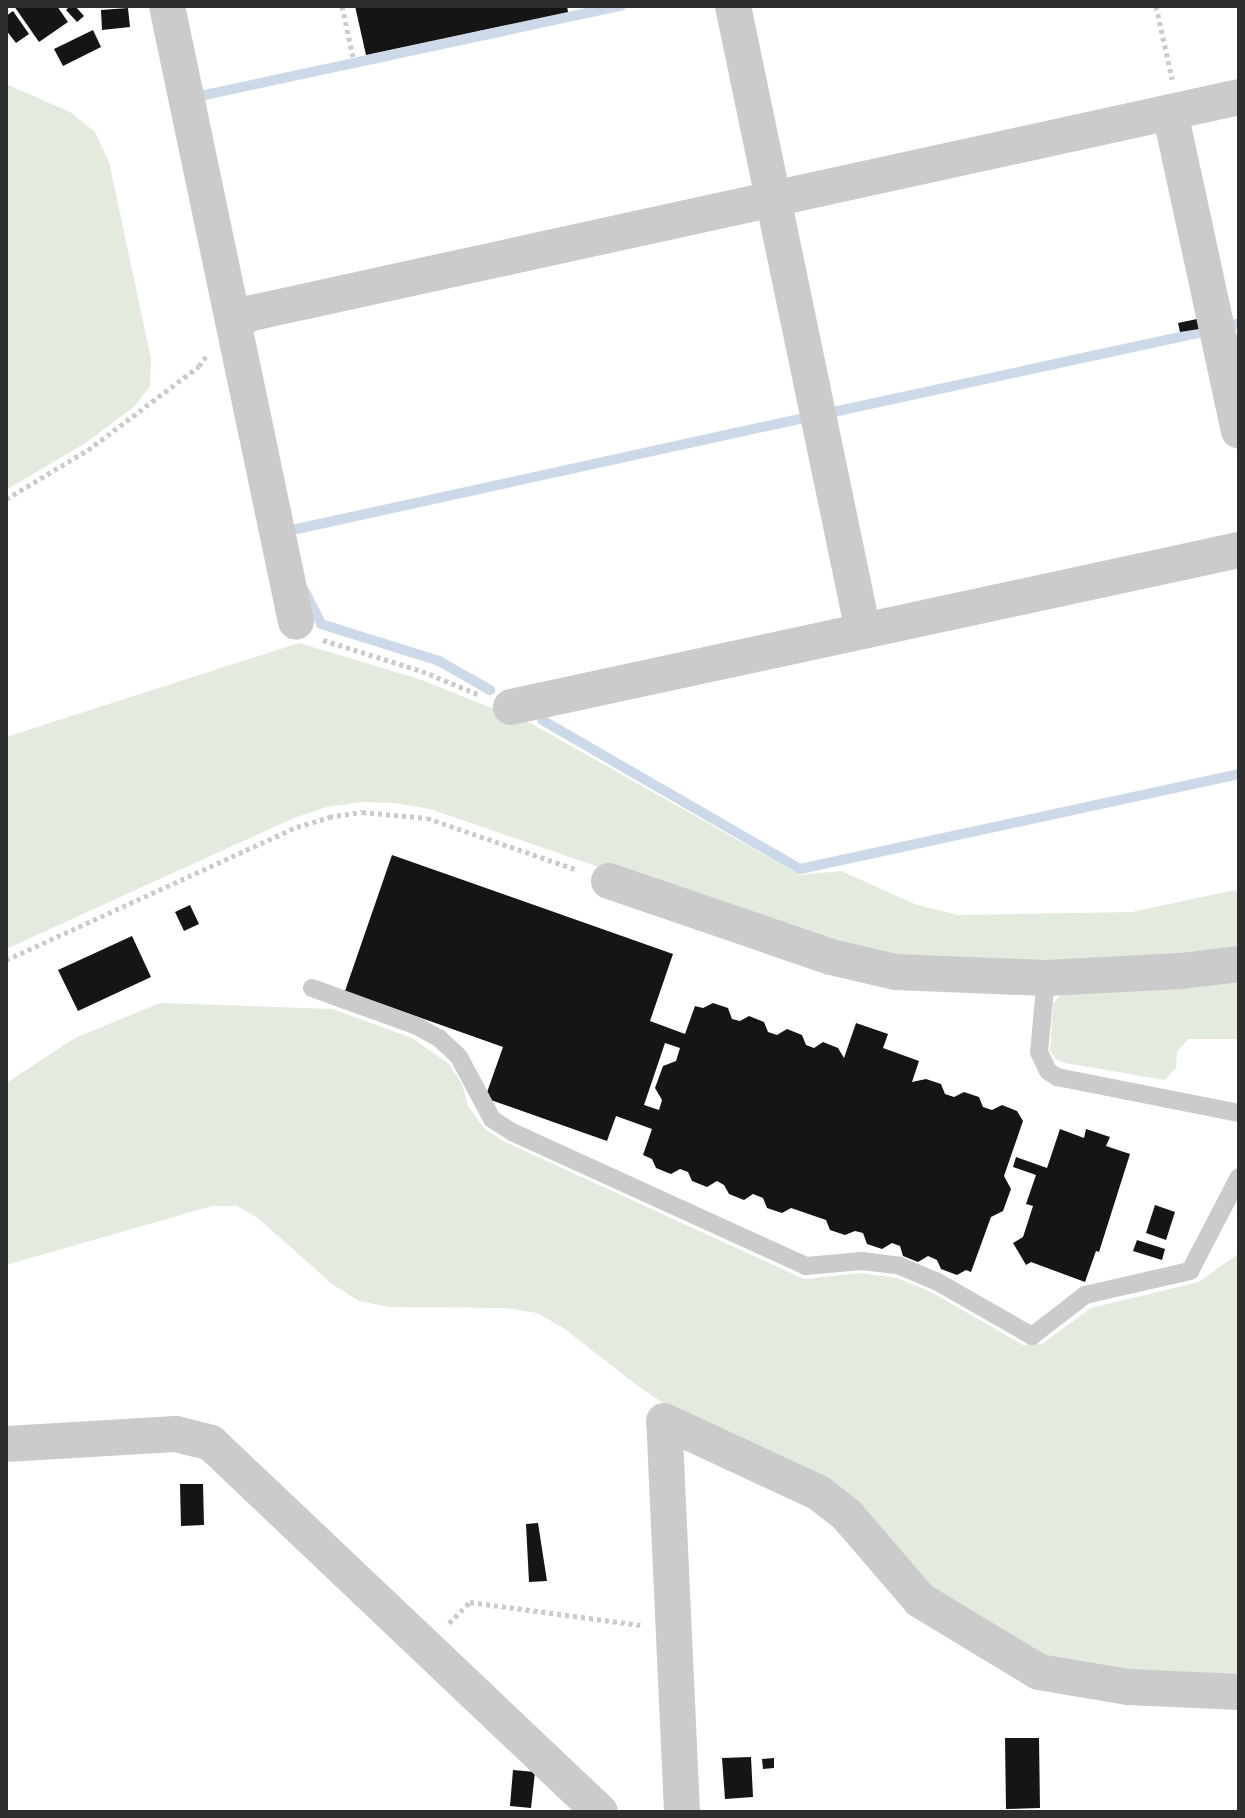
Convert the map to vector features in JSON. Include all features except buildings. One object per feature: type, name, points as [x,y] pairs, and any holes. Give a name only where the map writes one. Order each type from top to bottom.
[{"type":"street","points":[[167,6],[296,622]]},
{"type":"street","points":[[733,6],[863,631]]},
{"type":"street","points":[[233,321],[252,313],[1239,97]]},
{"type":"street","points":[[1174,111],[1239,431]]},
{"type":"street","points":[[511,707],[1239,550]]},
{"type":"street","points":[[609,881],[863,966],[927,974],[1046,978],[1181,971],[1239,964]]},
{"type":"street","points":[[682,1812],[664,1421],[819,1493],[847,1515],[920,1600],[1039,1672],[1128,1687],[1239,1692]]},
{"type":"street","points":[[6,1444],[176,1434],[194,1436],[211,1443],[600,1812]]},
{"type":"lane","points":[[1046,978],[1039,1052],[1048,1071],[1057,1077],[1239,1113]]},
{"type":"lane","points":[[312,988],[417,1026],[440,1039],[459,1057],[492,1119],[512,1132],[806,1266],[862,1261],[900,1266],[936,1281],[1032,1336],[1085,1295],[1190,1271],[1239,1177]]},
{"type":"path","points":[[342,6],[353,57]]},
{"type":"path","points":[[1156,6],[1174,111]]},
{"type":"path","points":[[6,499],[88,450],[199,366],[233,321]]},
{"type":"path","points":[[296,622],[304,634],[422,671],[511,707]]},
{"type":"path","points":[[6,960],[297,827],[362,812],[427,818],[609,881]]},
{"type":"path","points":[[444,1629],[470,1602],[656,1627]]},
{"type":"shaded area","points":[[6,84],[70,112],[95,132],[109,162],[151,359],[150,386],[135,406],[84,444],[6,490]]},
{"type":"shaded area","points":[[299,643],[419,679],[532,724],[800,875],[841,871],[917,905],[958,915],[1132,912],[1235,890],[1239,892],[1239,954],[928,964],[834,948],[430,809],[395,803],[361,802],[327,807],[294,818],[6,949],[6,737]]},
{"type":"shaded area","points":[[1239,975],[1239,1039],[1188,1039],[1177,1052],[1176,1068],[1165,1080],[1065,1063],[1056,1059],[1050,1051],[1053,1004],[1064,990]]},
{"type":"shaded area","points":[[160,1003],[332,1009],[412,1038],[449,1064],[462,1084],[468,1106],[484,1128],[505,1142],[804,1279],[861,1273],[897,1278],[931,1292],[1023,1345],[1042,1344],[1091,1308],[1199,1282],[1239,1253],[1239,1679],[1168,1678],[1027,1652],[638,1386],[562,1327],[537,1313],[507,1308],[390,1307],[359,1301],[332,1284],[259,1219],[237,1206],[212,1206],[6,1265],[6,1083],[75,1038]]},
{"type":"waterway","points":[[200,96],[621,6]]},
{"type":"waterway","points":[[833,412],[1198,333]]},
{"type":"waterway","points":[[292,530],[804,418]]},
{"type":"waterway","points":[[304,590],[321,624],[439,661],[490,690]]},
{"type":"waterway","points":[[542,720],[800,869],[1239,774]]}]
